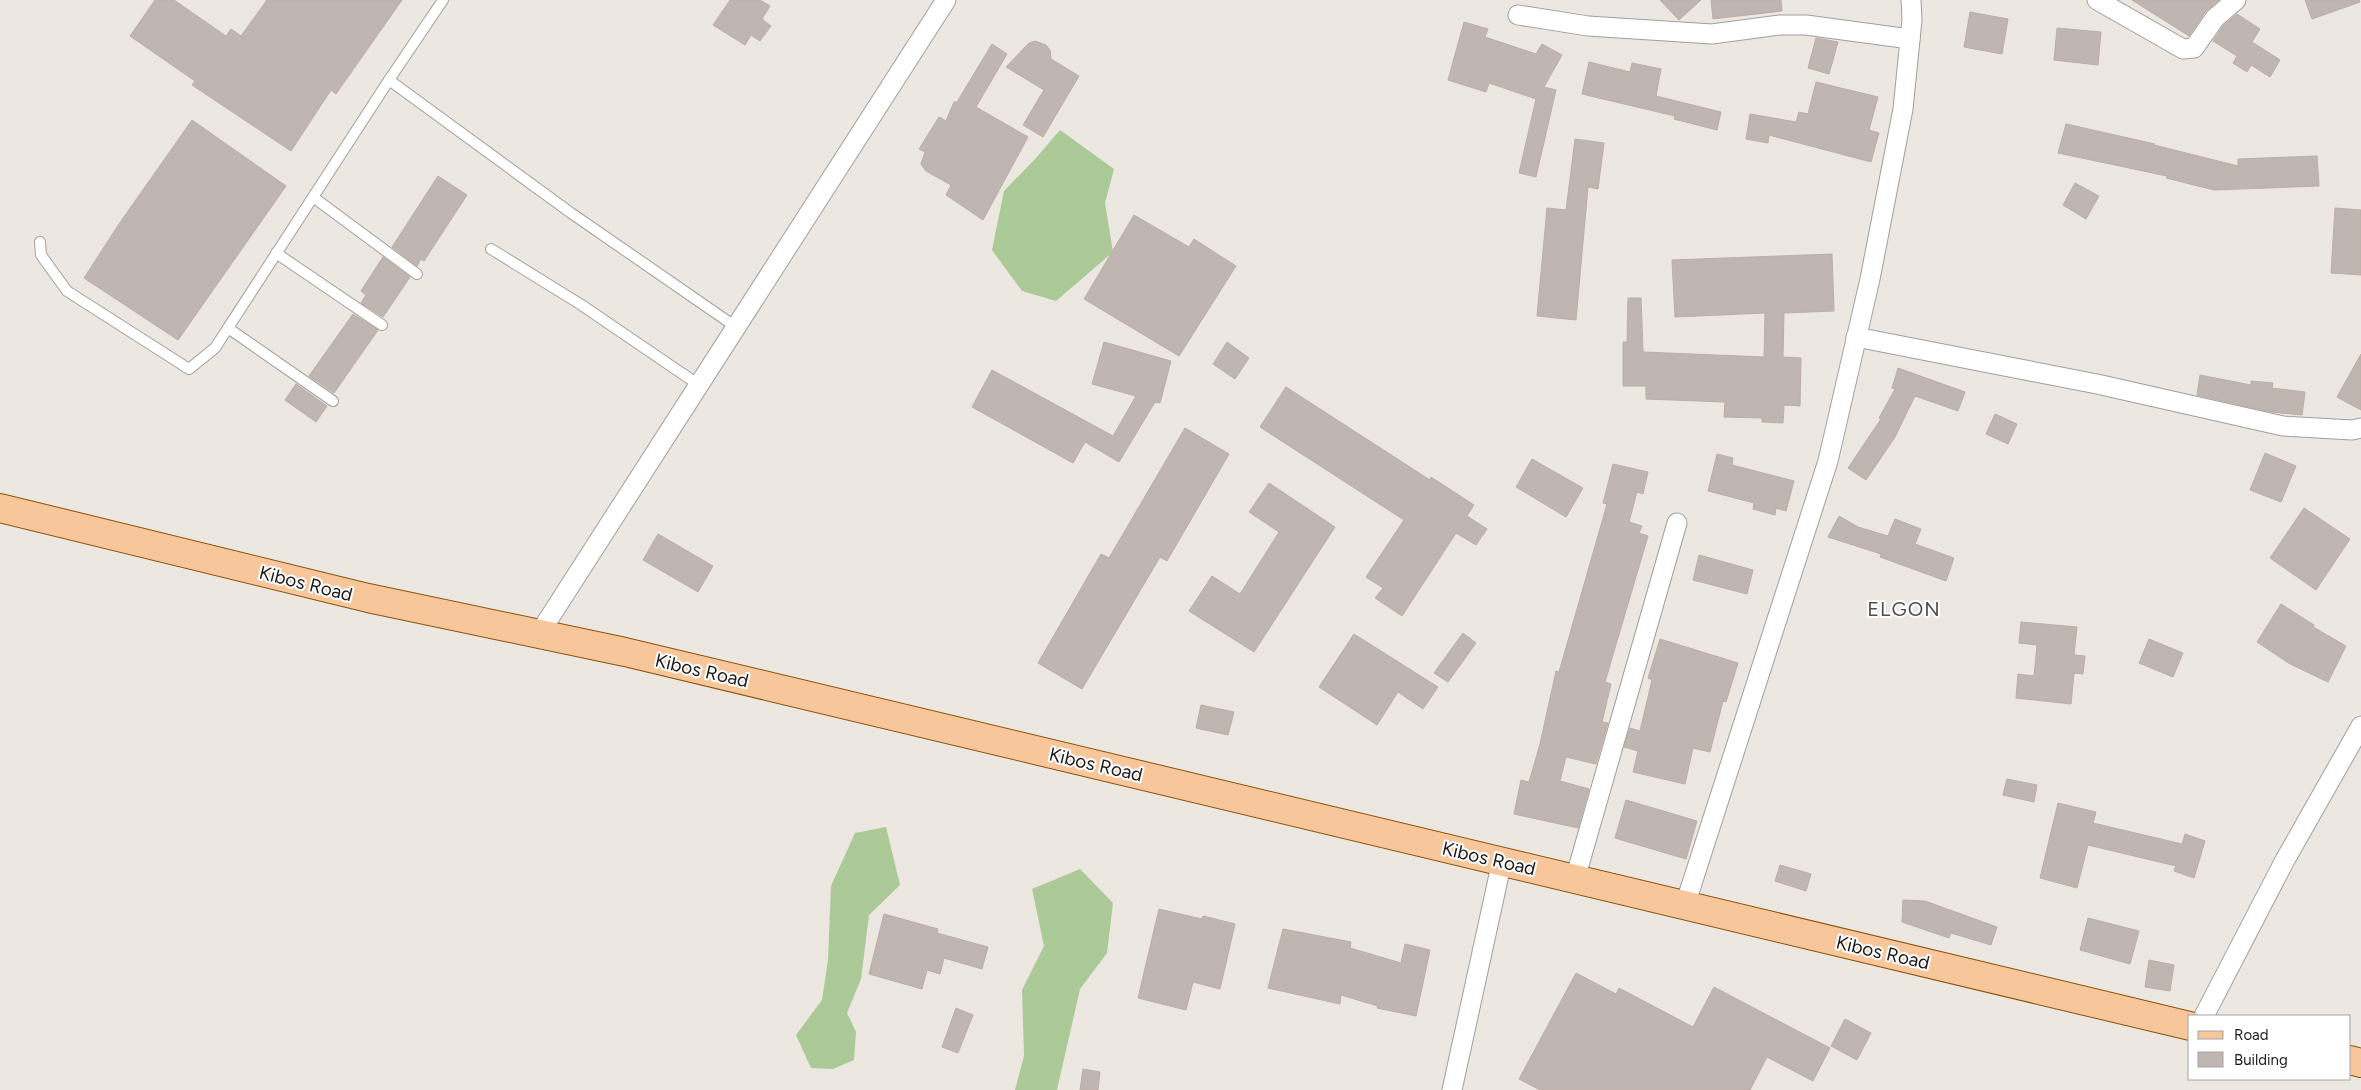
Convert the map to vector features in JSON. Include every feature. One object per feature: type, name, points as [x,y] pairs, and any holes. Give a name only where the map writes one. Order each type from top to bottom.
[{"type":"main road","name":"Kibos Road","points":[[0,508],[368,598],[644,656],[2188,1026]]},
{"type":"street","points":[[538,634],[946,0]]},
{"type":"street","points":[[1685,905],[1828,461],[1904,109],[1910,40],[1911,0]]},
{"type":"street","points":[[2097,0],[2184,49],[2194,48],[2215,18],[2236,0]]},
{"type":"street","points":[[1518,15],[1588,26],[1712,34],[1780,25],[1806,25],[1910,40]]},
{"type":"street","points":[[1856,337],[2097,384],[2283,426],[2352,430],[2361,428]]},
{"type":"street","points":[[1575,879],[1677,522]]},
{"type":"street","points":[[2205,1015],[2285,860],[2361,726]]},
{"type":"street","points":[[1452,1090],[1502,861]]},
{"type":"lane","points":[[40,242],[41,255],[67,290],[189,369],[215,348],[443,0]]},
{"type":"lane","points":[[389,80],[571,213],[736,327]]},
{"type":"lane","points":[[313,197],[417,274]]},
{"type":"lane","points":[[491,248],[580,304],[699,385]]},
{"type":"lane","points":[[276,253],[382,325]]},
{"type":"lane","points":[[228,328],[333,401]]},
{"type":"green space","points":[[1060,130],[1114,169],[1105,203],[1113,252],[1056,301],[1022,291],[992,250],[1004,191]]},
{"type":"green space","points":[[886,827],[900,885],[869,915],[861,979],[847,1013],[856,1032],[854,1060],[833,1069],[811,1068],[796,1035],[822,1000],[828,960],[831,886],[855,833]]},
{"type":"green space","points":[[1080,869],[1113,903],[1107,953],[1080,989],[1057,1090],[1015,1090],[1024,1056],[1022,990],[1044,946],[1032,889]]},
{"type":"building","points":[[155,0],[174,0],[226,36],[231,29],[241,36],[267,0],[402,0],[336,94],[331,90],[291,151],[192,85],[195,81],[130,36]]},
{"type":"building","points":[[730,0],[760,0],[770,6],[762,19],[771,26],[760,41],[751,35],[745,45],[713,25]]},
{"type":"building","points":[[1660,0],[1701,0],[1679,20]]},
{"type":"building","points":[[1711,0],[1781,0],[1782,11],[1713,19]]},
{"type":"building","points":[[2132,0],[2219,0],[2206,11],[2189,36]]},
{"type":"building","points":[[2305,0],[2359,0],[2360,2],[2312,19]]},
{"type":"building","points":[[1970,12],[2008,19],[2002,54],[1964,47]]},
{"type":"building","points":[[2237,14],[2260,29],[2252,42],[2280,60],[2270,77],[2251,65],[2247,72],[2233,63],[2237,56],[2213,41],[2223,26]]},
{"type":"building","points":[[1464,22],[1488,29],[1485,37],[1536,54],[1542,44],[1562,55],[1544,87],[1556,90],[1536,177],[1519,173],[1536,99],[1489,83],[1486,92],[1448,80]]},
{"type":"building","points":[[2057,28],[2101,32],[2098,65],[2054,60]]},
{"type":"building","points":[[1816,38],[1838,42],[1829,74],[1808,68]]},
{"type":"building","points":[[1035,41],[1046,45],[1050,50],[1051,59],[1079,76],[1043,137],[1023,125],[1044,90],[1006,67],[1029,43]]},
{"type":"building","points":[[992,44],[1007,54],[976,107],[1028,137],[983,220],[946,195],[951,185],[926,171],[921,164],[925,152],[919,149],[939,117],[946,121],[954,102],[957,102]]},
{"type":"building","points":[[1589,62],[1630,72],[1632,63],[1661,69],[1656,96],[1721,112],[1717,130],[1674,119],[1675,116],[1582,94]]},
{"type":"building","points":[[1816,82],[1878,97],[1869,130],[1879,133],[1871,162],[1769,135],[1768,143],[1746,139],[1750,114],[1796,122],[1799,112],[1808,114]]},
{"type":"building","points":[[192,120],[286,186],[178,340],[84,278],[119,224]]},
{"type":"building","points":[[2066,124],[2155,144],[2238,166],[2238,159],[2317,156],[2319,186],[2214,190],[2166,178],[2167,176],[2058,153]]},
{"type":"building","points":[[1575,139],[1604,143],[1598,189],[1588,187],[1576,320],[1537,316],[1547,208],[1566,210]]},
{"type":"building","points":[[438,176],[467,195],[424,261],[421,259],[417,266],[392,247]]},
{"type":"building","points":[[2075,183],[2099,196],[2086,219],[2063,205]]},
{"type":"building","points":[[2335,208],[2361,210],[2361,275],[2331,273]]},
{"type":"building","points":[[1134,215],[1189,247],[1194,239],[1236,266],[1179,356],[1084,299]]},
{"type":"building","points":[[1832,254],[1834,311],[1784,313],[1783,357],[1801,358],[1800,406],[1784,405],[1783,423],[1762,422],[1762,418],[1724,417],[1725,402],[1646,399],[1646,386],[1623,386],[1623,342],[1627,342],[1628,298],[1641,298],[1643,352],[1764,357],[1765,313],[1675,317],[1672,260]]},
{"type":"building","points":[[383,257],[410,277],[383,317],[361,303],[366,295],[361,291]]},
{"type":"building","points":[[353,314],[378,330],[334,393],[309,376]]},
{"type":"building","points":[[1104,342],[1171,361],[1160,403],[1155,402],[1119,462],[1085,442],[1073,463],[972,407],[992,370],[1113,436],[1136,396],[1092,384]]},
{"type":"building","points":[[1227,342],[1249,358],[1235,379],[1213,364]]},
{"type":"building","points":[[2361,354],[2361,410],[2337,397]]},
{"type":"building","points":[[1898,368],[1965,392],[1958,411],[1915,396],[1895,437],[1866,480],[1848,468],[1881,419],[1879,418],[1895,389],[1892,388]]},
{"type":"building","points":[[2200,375],[2251,385],[2251,381],[2273,383],[2272,388],[2305,392],[2302,415],[2271,412],[2197,395]]},
{"type":"building","points":[[296,384],[327,406],[316,422],[285,400]]},
{"type":"building","points":[[1286,387],[1430,480],[1431,477],[1474,505],[1467,516],[1487,529],[1476,545],[1456,533],[1402,616],[1375,598],[1383,588],[1366,577],[1404,520],[1260,427]]},
{"type":"building","points":[[1995,414],[2017,424],[2008,444],[1986,434]]},
{"type":"building","points":[[1185,428],[1229,454],[1167,561],[1160,557],[1082,689],[1038,663],[1101,554],[1109,558]]},
{"type":"building","points":[[2265,453],[2296,466],[2281,502],[2250,490]]},
{"type":"building","points":[[1717,454],[1733,458],[1732,465],[1794,481],[1786,511],[1776,508],[1775,515],[1753,509],[1754,503],[1708,491]]},
{"type":"building","points":[[1532,459],[1583,488],[1566,517],[1516,487]]},
{"type":"building","points":[[1613,464],[1648,472],[1643,494],[1637,492],[1629,522],[1642,526],[1639,533],[1648,536],[1605,682],[1611,684],[1602,722],[1608,723],[1596,764],[1566,757],[1560,781],[1589,789],[1578,828],[1514,814],[1521,780],[1529,782],[1540,744],[1556,671],[1559,672],[1607,504],[1603,503]]},
{"type":"building","points":[[1269,483],[1335,527],[1254,652],[1189,611],[1212,576],[1240,594],[1279,532],[1249,512]]},
{"type":"building","points":[[2304,508],[2350,539],[2316,590],[2270,558]]},
{"type":"building","points":[[1839,516],[1858,527],[1888,536],[1895,519],[1921,529],[1915,544],[1954,558],[1946,581],[1880,557],[1881,554],[1828,537]]},
{"type":"building","points":[[658,534],[713,566],[698,592],[643,560]]},
{"type":"building","points":[[1699,555],[1753,570],[1747,594],[1693,580]]},
{"type":"building","points":[[2281,604],[2314,625],[2313,627],[2346,646],[2328,682],[2290,664],[2257,642]]},
{"type":"building","points":[[2021,622],[2077,627],[2074,655],[2085,656],[2083,674],[2074,673],[2071,704],[2016,698],[2018,674],[2034,676],[2037,645],[2019,643]]},
{"type":"building","points":[[1463,633],[1476,643],[1448,682],[1434,673]]},
{"type":"building","points":[[1354,634],[1438,687],[1423,709],[1398,692],[1377,725],[1319,687]]},
{"type":"building","points":[[1660,639],[1738,663],[1726,702],[1723,701],[1710,752],[1693,748],[1685,784],[1633,772],[1638,751],[1624,747],[1630,728],[1640,731],[1652,680],[1648,678]]},
{"type":"building","points":[[2149,639],[2183,653],[2173,677],[2139,663]]},
{"type":"building","points":[[1201,705],[1234,712],[1228,735],[1196,728]]},
{"type":"building","points":[[2007,779],[2037,785],[2034,802],[2003,795]]},
{"type":"building","points":[[1626,800],[1697,821],[1686,859],[1615,838]]},
{"type":"building","points":[[2058,803],[2096,812],[2093,823],[2182,844],[2185,834],[2205,841],[2194,878],[2174,871],[2176,866],[2088,845],[2077,888],[2040,878]]},
{"type":"building","points":[[1780,865],[1811,874],[1806,891],[1775,881]]},
{"type":"building","points":[[1903,900],[1925,901],[1997,927],[1991,945],[1951,933],[1949,938],[1902,922]]},
{"type":"building","points":[[1159,909],[1202,919],[1203,916],[1235,924],[1220,989],[1193,982],[1186,1010],[1138,998]]},
{"type":"building","points":[[884,914],[938,929],[937,933],[988,947],[982,969],[944,958],[940,974],[927,970],[922,989],[869,974]]},
{"type":"building","points":[[2088,918],[2139,931],[2130,964],[2080,950]]},
{"type":"building","points":[[1283,929],[1351,942],[1350,948],[1401,963],[1405,944],[1430,950],[1416,1016],[1377,1008],[1378,1006],[1341,995],[1340,1004],[1268,988]]},
{"type":"building","points":[[2149,960],[2174,965],[2170,991],[2145,987]]},
{"type":"building","points":[[1576,973],[1616,994],[1619,988],[1693,1027],[1714,987],[1830,1048],[1813,1081],[1767,1057],[1750,1090],[1540,1090],[1519,1079]]},
{"type":"building","points":[[956,1008],[973,1015],[958,1053],[942,1047]]},
{"type":"building","points":[[1845,1019],[1871,1033],[1857,1060],[1831,1046]]},
{"type":"building","points":[[1083,1069],[1100,1072],[1098,1090],[1080,1090]]},
{"type":"district","name":"ELGON","points":[[1904,609]]}]
